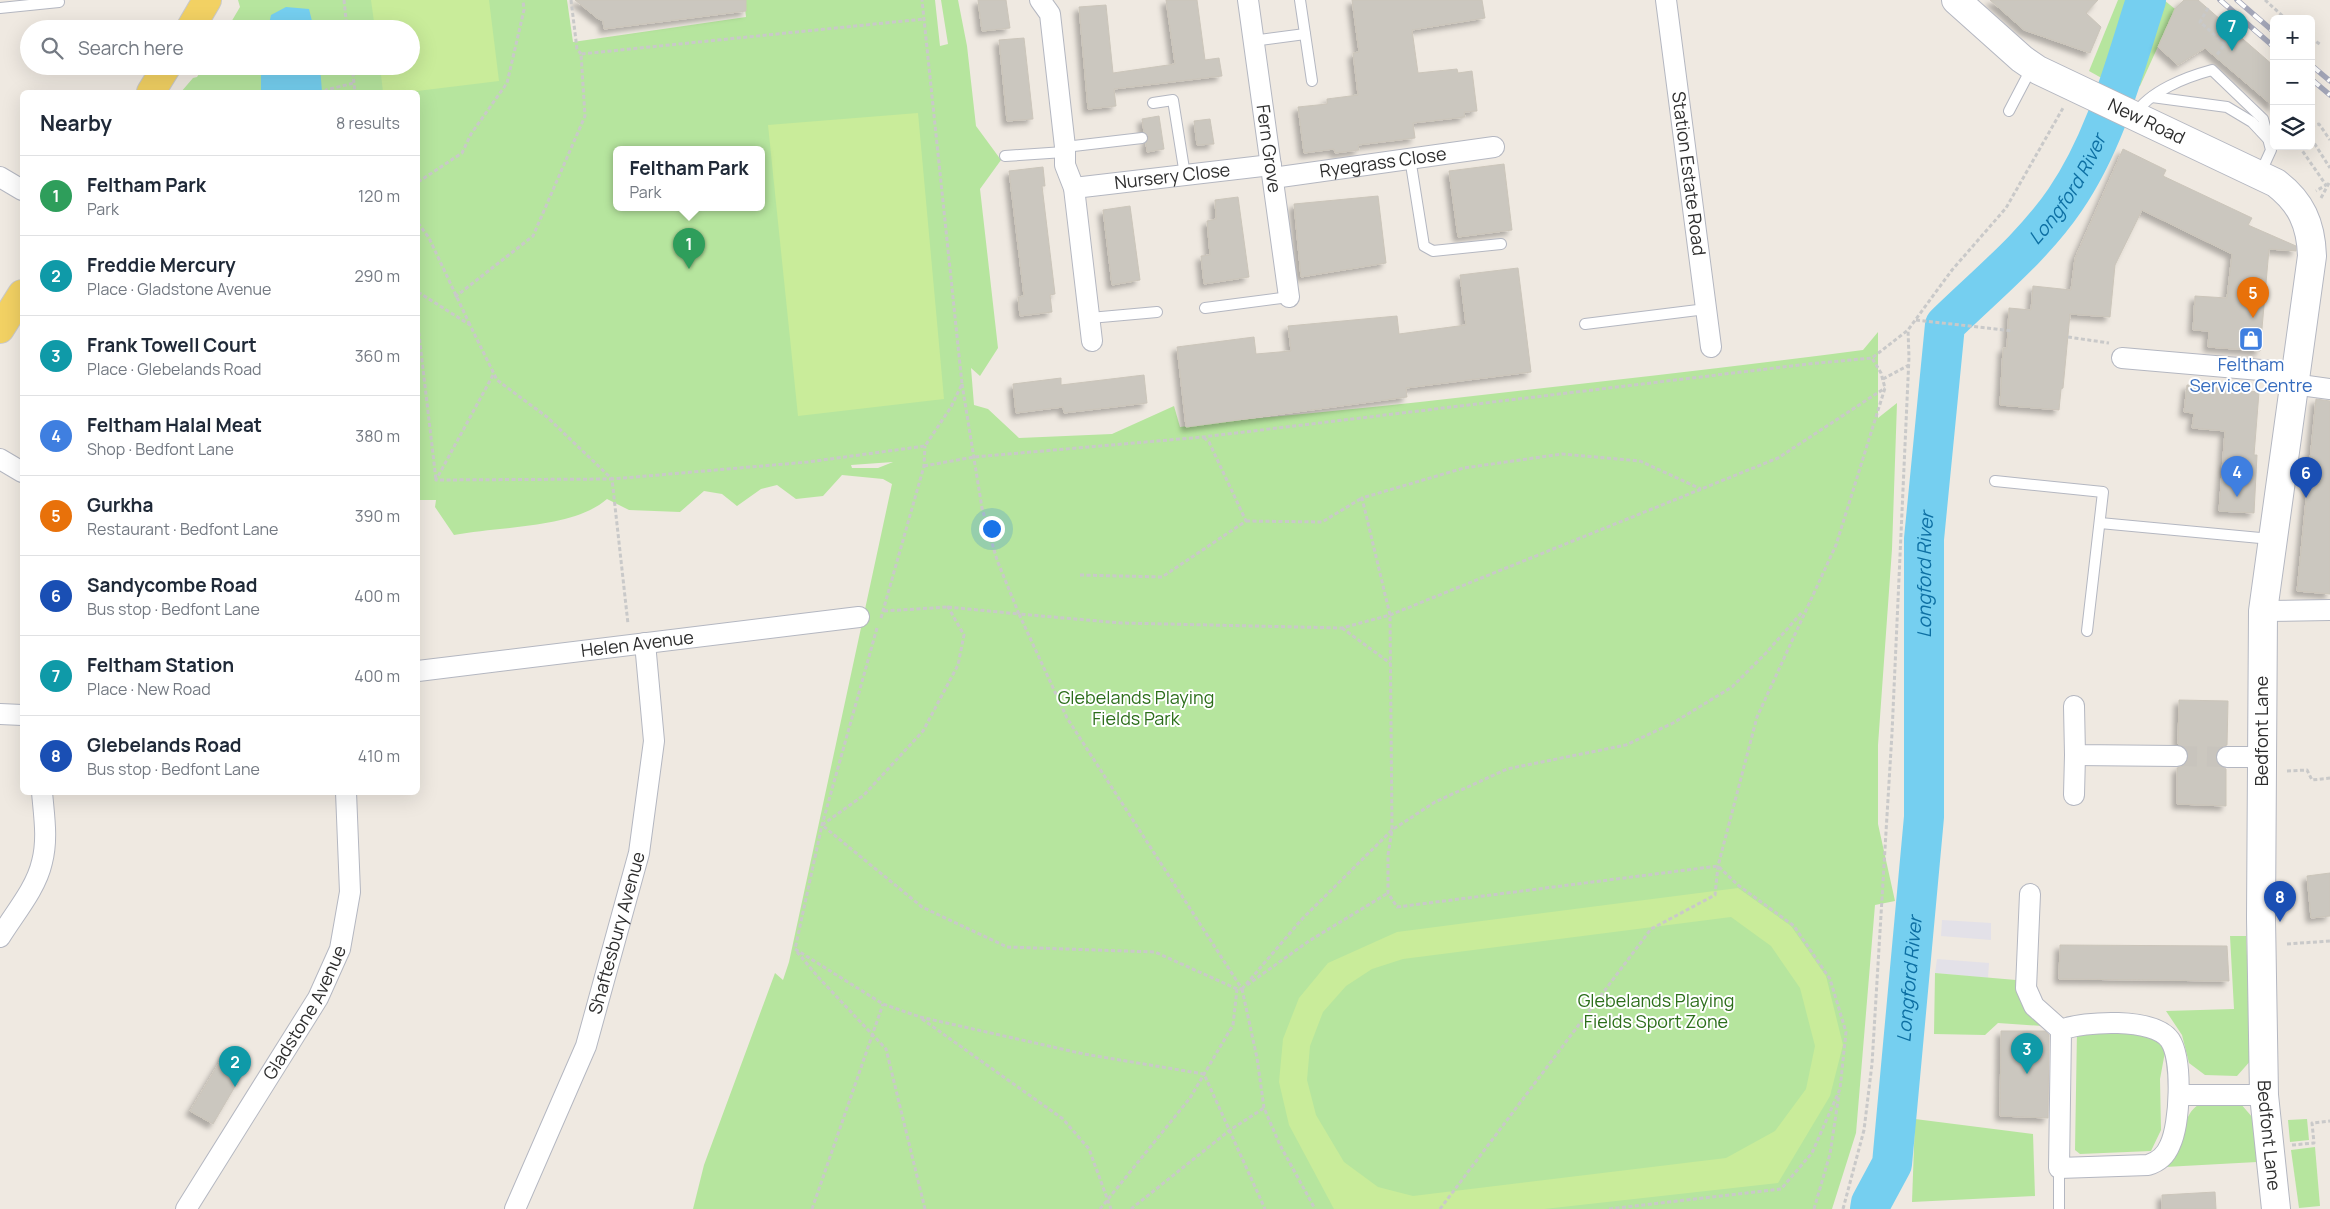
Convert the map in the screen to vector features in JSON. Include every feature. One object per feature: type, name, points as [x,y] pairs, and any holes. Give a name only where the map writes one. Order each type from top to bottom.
[{"type":"main road","points":[[195,20],[207,0]]},
{"type":"main road","name":"New Road","points":[[1956,0],[2032,66],[2071,85],[2137,107],[2286,190],[2298,204],[2308,224],[2312,256]]},
{"type":"main road","points":[[152,90],[161,75]]},
{"type":"main road","name":"Bedfont Lane","points":[[2276,1209],[2264,1095],[2270,764],[2263,611],[2312,256]]},
{"type":"main road","points":[[0,329],[20,297]]},
{"type":"street","points":[[1040,0],[1050,14],[1065,150],[1064,165],[1074,188],[1092,341]]},
{"type":"street","name":"Fern Grove","points":[[1248,0],[1252,41],[1289,297]]},
{"type":"street","name":"Station Estate Road","points":[[1666,0],[1711,348]]},
{"type":"street","name":"Ryegrass Close","points":[[1272,171],[1410,158],[1494,147]]},
{"type":"street","name":"Nursery Close","points":[[1074,188],[1185,174],[1272,171]]},
{"type":"street","points":[[0,177],[20,189]]},
{"type":"street","points":[[2122,358],[2294,379],[2330,389]]},
{"type":"street","points":[[0,459],[20,471]]},
{"type":"street","points":[[2263,611],[2330,610]]},
{"type":"street","name":"Helen Avenue","points":[[420,671],[859,617]]},
{"type":"street","name":"Shaftesbury Avenue","points":[[515,1209],[586,1046],[639,853],[654,741],[638,644]]},
{"type":"street","points":[[2074,706],[2074,795]]},
{"type":"street","points":[[0,714],[20,715]]},
{"type":"street","points":[[2075,755],[2178,756]]},
{"type":"street","points":[[2227,756],[2270,764]]},
{"type":"street","points":[[0,937],[34,882],[42,863],[46,832],[42,795]]},
{"type":"street","name":"Gladstone Avenue","points":[[186,1209],[318,998],[340,948],[350,892],[346,795]]},
{"type":"street","points":[[2030,894],[2026,988],[2034,1006],[2061,1030],[2060,1168],[2148,1165],[2155,1163],[2170,1147],[2175,1133],[2179,1095],[2174,1048],[2162,1032],[2154,1028],[2122,1023],[2072,1026],[2061,1030]]},
{"type":"street","points":[[2179,1095],[2264,1095]]},
{"type":"lane","points":[[1300,0],[1312,81]]},
{"type":"lane","points":[[0,8],[59,2]]},
{"type":"lane","points":[[1252,41],[1305,34]]},
{"type":"lane","points":[[2009,111],[2032,66]]},
{"type":"lane","points":[[2137,107],[2193,75],[2212,70],[2263,119],[2270,150],[2260,174]]},
{"type":"lane","points":[[1153,103],[1173,100],[1185,174]]},
{"type":"lane","points":[[2137,107],[2227,108],[2252,122],[2269,139]]},
{"type":"lane","points":[[1005,156],[1065,150],[1142,138]]},
{"type":"lane","points":[[1410,158],[1424,246],[1433,251],[1501,244]]},
{"type":"lane","points":[[1205,308],[1289,297]]},
{"type":"lane","points":[[1586,324],[1706,309]]},
{"type":"lane","points":[[1090,318],[1157,312]]},
{"type":"lane","points":[[1995,480],[2103,492],[2088,631]]},
{"type":"lane","points":[[2100,523],[2272,539]]},
{"type":"lane","points":[[2058,1209],[2060,1168]]},
{"type":"path","points":[[344,0],[346,20]]},
{"type":"path","points":[[420,181],[462,153],[471,134],[507,83],[524,10],[523,0]]},
{"type":"path","points":[[455,297],[533,236],[584,116],[581,54],[576,49],[571,0]]},
{"type":"path","points":[[922,0],[962,384],[982,508],[997,560],[1019,614],[1067,718],[1242,989],[1257,1058],[1264,1108],[1280,1145],[1316,1209]]},
{"type":"path","points":[[2264,0],[2281,15]]},
{"type":"path","points":[[2208,8],[2200,22],[2225,44],[2213,60]]},
{"type":"path","points":[[581,54],[924,19]]},
{"type":"path","points":[[2315,41],[2321,46]]},
{"type":"path","points":[[353,75],[355,90]]},
{"type":"path","points":[[326,90],[354,83]]},
{"type":"path","points":[[924,466],[974,456],[1202,437],[1808,364],[1872,358],[1908,330],[1952,270],[2006,208],[2063,110],[2062,93],[2071,85]]},
{"type":"path","points":[[2315,125],[2319,124],[2330,140]]},
{"type":"path","points":[[2315,144],[2330,168]]},
{"type":"path","points":[[2302,150],[2326,185]]},
{"type":"path","points":[[2315,192],[2330,181]]},
{"type":"path","points":[[2320,200],[2326,185]]},
{"type":"path","points":[[420,226],[428,238],[493,375],[547,416],[612,479],[638,644]]},
{"type":"path","points":[[420,293],[470,325]]},
{"type":"path","points":[[1915,320],[2013,332]]},
{"type":"path","points":[[1843,1209],[1864,1130],[1872,1064],[1892,733],[1909,365],[1908,330]]},
{"type":"path","points":[[2068,337],[2124,345],[2122,358]]},
{"type":"path","points":[[420,343],[436,480]]},
{"type":"path","points":[[1440,1209],[1651,929],[1715,895],[1718,866],[1757,717],[1805,608],[1836,545],[1885,388],[1883,379],[1872,358]]},
{"type":"path","points":[[1883,379],[1909,365]]},
{"type":"path","points":[[436,480],[493,375]]},
{"type":"path","points":[[795,949],[822,824],[924,466],[925,446],[951,407],[962,384]]},
{"type":"path","points":[[884,611],[948,607],[1120,623],[1342,628],[1390,615],[1778,458],[1885,388]]},
{"type":"path","points":[[1202,437],[1209,442],[1246,521]]},
{"type":"path","points":[[436,480],[612,479],[808,462],[925,446]]},
{"type":"path","points":[[1080,575],[1162,577],[1246,521],[1322,522],[1362,498],[1464,468],[1562,454],[1640,461],[1701,489]]},
{"type":"path","points":[[1362,498],[1390,615],[1392,830],[1388,855],[1388,893],[1397,907],[1718,866]]},
{"type":"path","points":[[822,824],[864,795],[923,731],[958,665],[964,635],[948,607]]},
{"type":"path","points":[[1242,989],[1302,919],[1392,830],[1435,802],[1507,769],[1626,745],[1673,724],[1732,687],[1805,608]]},
{"type":"path","points":[[1342,628],[1390,663]]},
{"type":"path","points":[[2270,764],[2307,770],[2312,780],[2330,778]]},
{"type":"path","points":[[822,824],[922,907],[1007,947],[1155,952],[1236,990],[1242,989],[1310,941],[1388,893]]},
{"type":"path","points":[[1718,866],[1738,885],[1794,926],[1830,979],[1846,1032],[1830,1154],[1814,1209]]},
{"type":"path","points":[[2287,944],[2330,941]]},
{"type":"path","points":[[795,949],[883,1004],[920,1017],[1084,1054],[1204,1074]]},
{"type":"path","points":[[795,949],[818,978],[873,1033],[886,1049],[924,1209]]},
{"type":"path","points":[[1100,1209],[1190,1098],[1233,1025],[1236,990]]},
{"type":"path","points":[[812,1209],[883,1004]]},
{"type":"path","points":[[920,1017],[1063,1119],[1090,1149],[1111,1209]]},
{"type":"path","points":[[1204,1074],[1265,1209]]},
{"type":"path","points":[[1609,1209],[1781,1189],[1812,1153],[1840,1089]]},
{"type":"path","points":[[1131,1209],[1230,1130],[1264,1108]]},
{"type":"path","points":[[2287,1146],[2314,1143],[2312,1123],[2330,1121]]},
{"type":"shaded area","points":[[1942,920],[1991,923],[1991,940],[1941,936]]},
{"type":"shaded area","points":[[1937,959],[1989,963],[1988,978],[1935,973]]},
{"type":"green space","points":[[238,0],[567,0],[573,42],[746,17],[744,0],[935,0],[940,46],[948,44],[941,0],[958,0],[967,46],[976,126],[1001,160],[980,189],[998,348],[980,376],[971,368],[974,405],[988,409],[1019,438],[1112,434],[1174,406],[1180,427],[1420,402],[1808,357],[1863,350],[1878,332],[1878,418],[1897,403],[1892,549],[1878,745],[1878,824],[1895,901],[1875,905],[1856,1133],[1832,1209],[693,1209],[704,1165],[775,973],[783,980],[789,962],[892,484],[883,479],[842,475],[823,496],[796,499],[777,485],[761,489],[737,506],[722,494],[704,491],[680,512],[629,510],[607,499],[593,509],[556,521],[454,535],[435,507],[436,500],[420,500],[420,90],[183,90],[198,75],[420,75],[420,20],[232,20],[240,7]],"holes":[[[893,462],[878,468],[852,468],[851,465]]]},
{"type":"green space","points":[[371,0],[489,0],[499,81],[420,91],[383,90],[381,75],[420,75],[420,20],[374,20]]},
{"type":"green space","points":[[2118,0],[2164,0],[2175,9],[2140,86],[2123,90],[2089,71]]},
{"type":"green space","points":[[918,113],[944,399],[798,416],[768,125]]},
{"type":"green space","points":[[1738,888],[1791,926],[1826,976],[1843,1045],[1830,1096],[1778,1183],[1544,1209],[1334,1209],[1289,1125],[1279,1082],[1283,1039],[1299,998],[1328,963],[1397,932]],"holes":[[[1731,917],[1771,946],[1800,988],[1815,1046],[1806,1089],[1775,1131],[1726,1158],[1413,1196],[1378,1187],[1344,1162],[1316,1115],[1307,1080],[1310,1046],[1323,1012],[1346,986],[1372,969],[1403,959]]]},
{"type":"green space","points":[[2230,936],[2246,936],[2252,1059],[2237,1076],[2205,1075],[2189,1063],[2182,1035],[2166,1011],[2234,1009]]},
{"type":"green space","points":[[1935,973],[2016,980],[2057,1027],[1998,1023],[1985,1035],[1934,1034]]},
{"type":"green space","points":[[2077,1030],[2157,1035],[2165,1052],[2160,1079],[2161,1130],[2151,1151],[2080,1154],[2075,1150]]},
{"type":"green space","points":[[2201,1103],[2240,1103],[2253,1118],[2257,1162],[2165,1167],[2178,1143],[2189,1115]]},
{"type":"green space","points":[[1915,1119],[2033,1134],[2035,1196],[1912,1202]]},
{"type":"green space","points":[[2307,1119],[2309,1140],[2290,1142],[2288,1120]]},
{"type":"green space","points":[[2315,1147],[2320,1206],[2299,1208],[2291,1150]]},
{"type":"water","points":[[286,7],[309,9],[312,20],[270,20],[271,15]]},
{"type":"water","points":[[261,75],[321,75],[322,90],[261,90]]},
{"type":"building","points":[[575,0],[746,0],[746,11],[604,29],[603,21]]},
{"type":"building","points":[[978,0],[1006,0],[1010,28],[982,31]]},
{"type":"building","points":[[1166,0],[1197,0],[1205,60],[1219,58],[1222,76],[1114,89],[1116,106],[1088,109],[1079,7],[1106,5],[1113,73],[1175,64]]},
{"type":"building","points":[[1352,0],[1482,0],[1485,18],[1412,30],[1418,73],[1457,69],[1458,73],[1472,71],[1477,111],[1464,112],[1465,117],[1413,123],[1415,138],[1358,145],[1359,150],[1335,153],[1334,149],[1304,153],[1298,107],[1327,104],[1327,99],[1358,95],[1353,53],[1359,52]]},
{"type":"building","points":[[1990,0],[2098,0],[2086,13],[2101,27],[2090,53],[2024,30]]},
{"type":"building","points":[[2184,0],[2198,0],[2270,63],[2270,104],[2205,48],[2178,65],[2158,47],[2175,9]]},
{"type":"building","points":[[1024,38],[1033,119],[1007,121],[999,40]]},
{"type":"building","points":[[1159,116],[1164,149],[1147,152],[1146,143],[1149,137],[1144,132],[1142,119]]},
{"type":"building","points":[[1210,119],[1214,144],[1197,145],[1194,121]]},
{"type":"building","points":[[2123,149],[2166,170],[2163,176],[2252,218],[2248,225],[2296,246],[2296,251],[2269,249],[2260,351],[2208,347],[2209,331],[2193,330],[2195,296],[2227,298],[2232,254],[2142,210],[2115,265],[2110,317],[2070,314],[2059,410],[2000,405],[2003,348],[2007,348],[2009,308],[2031,310],[2033,286],[2071,290],[2075,258]]},
{"type":"building","points":[[1504,164],[1512,230],[1458,237],[1449,171]]},
{"type":"building","points":[[1043,167],[1045,186],[1042,186],[1055,294],[1050,295],[1052,312],[1020,316],[1018,297],[1024,296],[1009,171]]},
{"type":"building","points":[[1378,196],[1386,263],[1301,277],[1294,204]]},
{"type":"building","points":[[1238,197],[1249,277],[1204,284],[1201,256],[1210,255],[1207,221],[1216,219],[1215,200]]},
{"type":"building","points":[[1130,206],[1140,280],[1112,285],[1103,210]]},
{"type":"building","points":[[1518,268],[1531,372],[1406,388],[1407,397],[1186,427],[1177,347],[1254,337],[1256,354],[1291,351],[1288,326],[1397,316],[1399,334],[1466,325],[1460,275]]},
{"type":"building","points":[[1144,375],[1147,403],[1064,413],[1063,407],[1016,413],[1013,384],[1061,378],[1061,385]]},
{"type":"building","points":[[2187,385],[2259,392],[2254,455],[2257,455],[2254,513],[2219,511],[2225,431],[2192,428],[2194,413],[2184,412]]},
{"type":"building","points":[[2316,399],[2330,401],[2330,594],[2297,591]]},
{"type":"building","points":[[2179,700],[2228,701],[2227,745],[2221,747],[2215,757],[2217,763],[2226,769],[2226,806],[2177,804],[2177,768],[2183,766],[2189,757],[2187,750],[2178,744]]},
{"type":"building","points":[[2330,873],[2330,916],[2311,918],[2307,876]]},
{"type":"building","points":[[2060,945],[2227,946],[2229,981],[2059,979]]},
{"type":"building","points":[[2001,1031],[2045,1031],[2049,1035],[2048,1118],[2000,1116]]},
{"type":"building","points":[[225,1053],[247,1066],[213,1124],[190,1111]]},
{"type":"building","points":[[2215,1192],[2216,1209],[2162,1209],[2162,1195]]},
{"type":"waterway","name":"Longford River","points":[[1870,1209],[1871,1203],[1892,1164],[1924,817],[1924,539],[1945,325],[2024,250],[2065,200],[2092,153],[2103,128],[2122,77],[2146,0]]},
{"type":"tunnel","points":[[2177,756],[2227,757]]},
{"type":"railway","points":[[2220,0],[2270,44]]},
{"type":"railway","points":[[2237,0],[2270,29]]},
{"type":"railway","points":[[2315,68],[2330,81]]},
{"type":"railway","points":[[2315,82],[2330,95]]},
{"type":"place","name":"Feltham Station","points":[[2232,51]]},
{"type":"place","name":"Feltham Park","points":[[689,269]]},
{"type":"place","name":"Gurkha","points":[[2253,318]]},
{"type":"place","name":"Feltham Service Centre","points":[[2251,339]]},
{"type":"place","name":"Feltham Halal Meat","points":[[2237,497]]},
{"type":"place","name":"Sandycombe Road","points":[[2306,498]]},
{"type":"place","name":"Glebelands Road","points":[[2280,922]]},
{"type":"place","name":"Frank Towell Court","points":[[2027,1074]]},
{"type":"place","name":"Freddie Mercury","points":[[235,1087]]},
{"type":"park label","name":"Glebelands Playing Fields Park","points":[[1136,708]]},
{"type":"park label","name":"Glebelands Playing Fields Sport Zone","points":[[1656,1011]]}]
